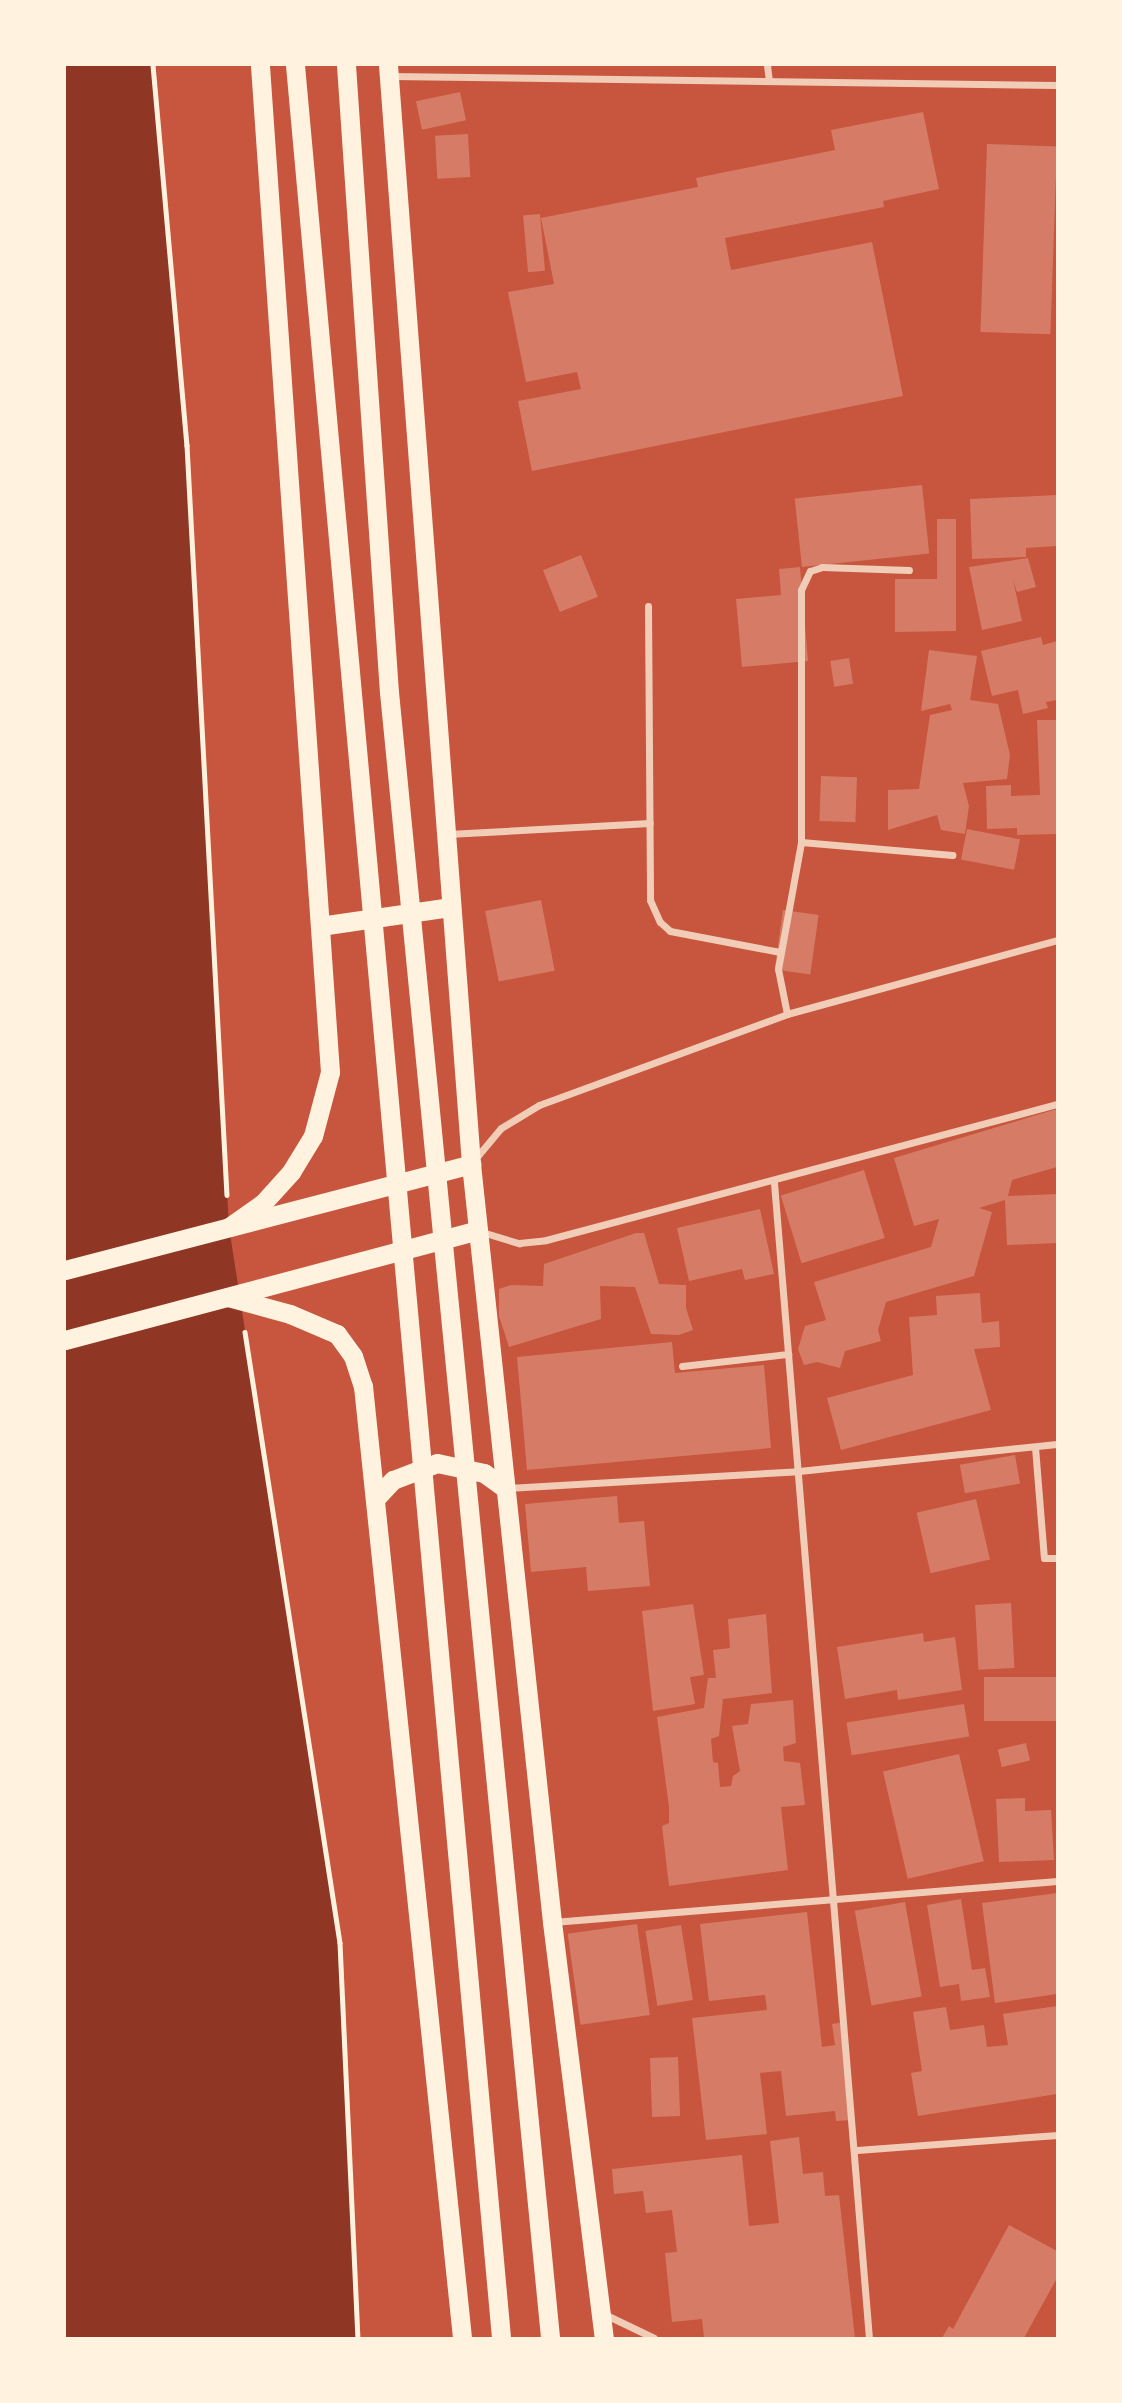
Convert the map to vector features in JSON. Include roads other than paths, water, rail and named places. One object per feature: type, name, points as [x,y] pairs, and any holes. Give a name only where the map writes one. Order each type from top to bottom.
[{"type":"highway","points":[[229,1227],[278,1188],[302,1155],[321,1116],[330,1072],[260,65]]},
{"type":"highway","points":[[295,65],[501,2338]]},
{"type":"highway","points":[[346,65],[391,706],[550,2338]]},
{"type":"highway","points":[[389,71],[444,835],[471,1164],[503,1487],[552,1922],[604,2338]]},
{"type":"highway","points":[[320,926],[450,907]]},
{"type":"highway","points":[[65,1270],[471,1164]]},
{"type":"highway","points":[[65,1340],[478,1230]]},
{"type":"highway","points":[[228,1297],[290,1314],[337,1334],[353,1356],[363,1386],[462,2338]]},
{"type":"highway","points":[[376,1498],[393,1480],[437,1463],[484,1473],[503,1487]]},
{"type":"street","points":[[767,65],[769,81]]},
{"type":"street","points":[[389,71],[1057,85]]},
{"type":"street","points":[[787,1014],[778,981],[780,953],[801,842],[801,590],[805,579],[822,567],[908,570]]},
{"type":"street","points":[[648,606],[650,900],[660,922],[670,931],[780,953]]},
{"type":"street","points":[[444,835],[650,823]]},
{"type":"street","points":[[801,842],[952,855]]},
{"type":"street","points":[[471,1164],[501,1128],[539,1105],[787,1014],[1057,940]]},
{"type":"street","points":[[478,1230],[519,1243],[547,1240],[774,1183],[1057,1104]]},
{"type":"street","points":[[774,1183],[857,2150],[869,2338]]},
{"type":"street","points":[[682,1366],[788,1354]]},
{"type":"street","points":[[503,1487],[531,1490],[799,1471],[1057,1444]]},
{"type":"street","points":[[1035,1447],[1044,1558],[1057,1558]]},
{"type":"street","points":[[552,1922],[1057,1881]]},
{"type":"street","points":[[857,2150],[1057,2135]]},
{"type":"street","points":[[601,2312],[654,2338]]}]
